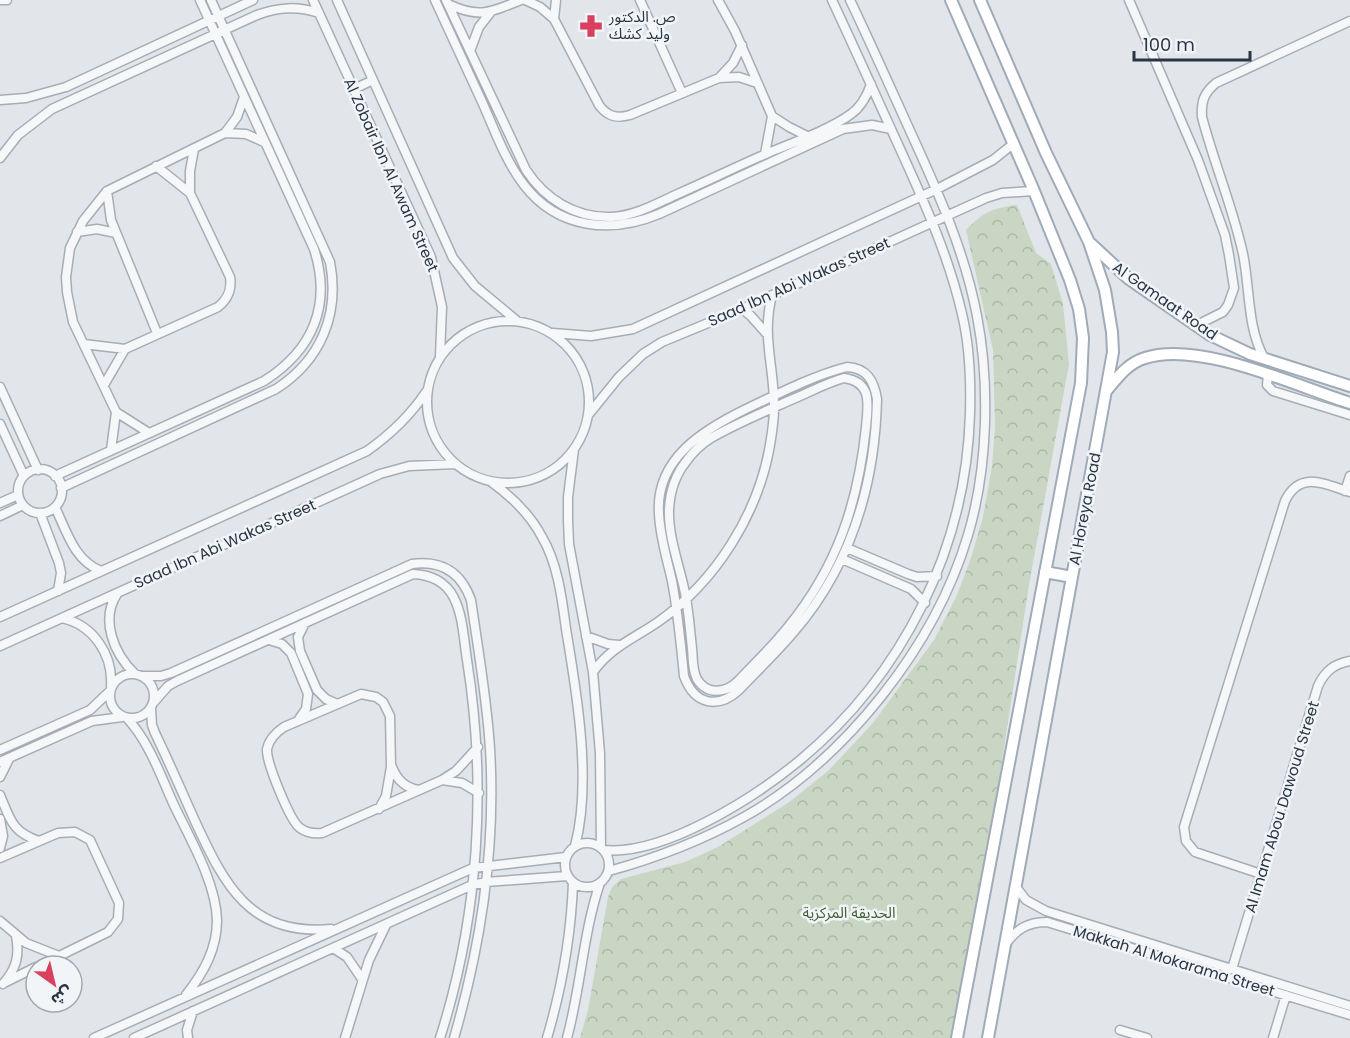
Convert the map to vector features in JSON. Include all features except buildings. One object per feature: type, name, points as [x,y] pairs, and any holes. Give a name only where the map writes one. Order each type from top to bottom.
[{"type":"main road","name":"Al Horeya Road","points":[[951,0],[1073,287],[1079,309],[1083,346],[1081,383],[957,1038]]},
{"type":"main road","name":"Al Horeya Road","points":[[980,0],[1046,153],[1089,242],[1105,291],[1113,352],[988,1038]]},
{"type":"main road","name":"Al Gamaat Road","points":[[1089,242],[1129,279],[1195,326],[1234,348],[1350,386]]},
{"type":"main road","name":"Al Gamaat Road","points":[[1107,391],[1123,371],[1144,358],[1156,355],[1197,356],[1268,374],[1350,403]]},
{"type":"main road","points":[[1268,374],[1269,359]]},
{"type":"main road","points":[[1045,572],[1072,577]]},
{"type":"street","points":[[0,0],[7,0]]},
{"type":"street","points":[[55,476],[264,381],[280,371],[300,351],[314,327],[321,301],[321,275],[318,262],[200,0]]},
{"type":"street","points":[[61,488],[276,389],[307,363],[327,328],[333,302],[333,275],[330,262],[211,0]]},
{"type":"street","points":[[0,99],[26,98],[66,87],[253,0]]},
{"type":"street","name":"Al Zobair Ibn Al Awam Street","points":[[313,0],[431,257],[442,307],[440,356]]},
{"type":"street","name":"Al Zobair Ibn Al Awam Street","points":[[338,0],[453,258],[475,286],[517,321]]},
{"type":"street","points":[[435,0],[516,174],[531,194],[551,210],[585,224],[623,225],[653,216],[734,174],[765,154],[854,112],[865,99],[871,84]]},
{"type":"street","points":[[447,2],[472,12],[490,13],[523,0],[540,7],[554,19],[599,105],[611,116],[620,118],[630,116],[719,78],[739,77],[758,83]]},
{"type":"street","points":[[554,19],[555,0]]},
{"type":"street","points":[[640,0],[682,93]]},
{"type":"street","points":[[718,0],[742,45],[772,116],[765,154]]},
{"type":"street","points":[[575,846],[588,842],[603,848],[625,850],[685,831],[731,809],[775,780],[822,741],[862,698],[891,660],[925,603],[952,534],[963,486],[969,437],[971,387],[968,346],[962,313],[933,221],[832,0]]},
{"type":"street","points":[[567,1038],[592,906],[600,883],[609,871],[680,849],[714,833],[762,806],[835,749],[884,694],[915,648],[942,601],[968,535],[981,468],[984,406],[983,365],[977,315],[970,285],[937,189],[850,0]]},
{"type":"street","points":[[1129,0],[1189,135],[1224,235],[1233,279],[1232,297],[1223,312],[1195,326]]},
{"type":"street","points":[[447,2],[526,170],[542,191],[576,211],[598,216],[632,213],[843,129],[872,124],[891,129]]},
{"type":"street","points":[[0,158],[18,135],[52,109],[215,34],[257,15],[282,8],[319,13]]},
{"type":"street","points":[[470,51],[475,34],[490,13]]},
{"type":"street","points":[[1269,359],[1254,336],[1249,288],[1238,232],[1202,117],[1203,99],[1216,83],[1350,21]]},
{"type":"street","points":[[719,78],[733,63],[742,45]]},
{"type":"street","points":[[354,89],[373,81]]},
{"type":"street","points":[[111,450],[116,412],[73,322],[66,277],[70,248],[90,210],[107,191],[225,133],[237,117],[244,97]]},
{"type":"street","points":[[772,116],[807,136]]},
{"type":"street","points":[[225,133],[246,134],[264,142]]},
{"type":"street","name":"Saad Ibn Abi Wakas Street","points":[[552,333],[591,336],[633,329],[937,189],[993,160],[1013,144]]},
{"type":"street","points":[[190,193],[190,171],[194,149]]},
{"type":"street","points":[[84,344],[125,349],[218,307],[224,303],[230,290],[230,277],[190,193],[156,166]]},
{"type":"street","points":[[107,191],[116,233],[157,333]]},
{"type":"street","name":"Saad Ibn Abi Wakas Street","points":[[588,415],[619,376],[662,342],[772,296],[947,214],[994,196],[1018,191],[1034,191]]},
{"type":"street","points":[[77,232],[97,229],[116,233]]},
{"type":"street","points":[[1224,235],[1238,232]]},
{"type":"street","points":[[593,672],[620,645],[640,634],[677,607],[717,565],[741,527],[765,468],[770,448],[775,407],[766,333],[772,296]]},
{"type":"street","points":[[742,309],[766,333]]},
{"type":"street","points":[[499,321],[517,321],[535,325],[552,333],[567,345],[578,360],[586,377],[590,396],[583,433],[574,450],[561,464],[527,481],[508,483],[489,481],[471,475],[446,454],[431,430],[427,389],[440,356],[452,343],[474,328],[499,321]]},
{"type":"street","points":[[104,386],[125,349]]},
{"type":"street","points":[[847,367],[863,371],[871,380],[877,399],[874,444],[867,486],[848,548],[815,604],[731,697],[722,701],[702,700],[688,686],[684,676],[677,607],[659,512],[659,498],[667,472],[678,455],[692,441],[716,424],[773,396],[847,367]]},
{"type":"street","points":[[1268,374],[1267,386],[1273,390],[1350,415]]},
{"type":"street","points":[[844,378],[860,383],[868,397],[858,485],[846,526],[820,580],[790,631],[734,686],[718,692],[703,687],[694,673],[686,598],[670,523],[670,498],[678,474],[692,454],[711,438],[775,407],[844,378]]},
{"type":"street","points":[[0,387],[38,470]]},
{"type":"street","name":"Saad Ibn Abi Wakas Street","points":[[0,617],[367,450],[407,417],[427,389]]},
{"type":"street","points":[[116,412],[149,433]]},
{"type":"street","points":[[0,424],[24,476]]},
{"type":"street","points":[[864,443],[874,444]]},
{"type":"street","points":[[574,450],[568,497],[569,544],[593,672],[600,753],[603,848],[609,860],[609,871]]},
{"type":"street","name":"Saad Ibn Abi Wakas Street","points":[[0,646],[380,474],[417,465],[456,464]]},
{"type":"street","points":[[38,470],[44,470],[55,476],[61,488],[61,495],[55,507],[40,513],[27,509],[18,495],[20,482],[24,476],[38,470]]},
{"type":"street","points":[[1261,874],[1196,852],[1186,841],[1185,826],[1285,501],[1293,488],[1308,482],[1347,492],[1350,476]]},
{"type":"street","points":[[489,481],[514,501],[535,525],[551,555],[577,701],[582,804],[575,846],[566,857],[565,866],[570,879],[572,909],[565,964],[548,1038]]},
{"type":"street","points":[[0,503],[18,495]]},
{"type":"street","points":[[0,516],[23,505]]},
{"type":"street","points":[[55,507],[77,553],[84,562],[101,572]]},
{"type":"street","points":[[40,513],[59,563],[61,573],[58,591]]},
{"type":"street","points":[[848,548],[917,577],[937,576]]},
{"type":"street","points":[[842,559],[911,589],[925,603]]},
{"type":"street","points":[[0,750],[90,710],[123,676],[161,676],[171,673],[412,564],[425,562],[449,569],[459,577],[471,600],[489,732],[491,808],[486,882],[473,961],[454,1038]]},
{"type":"street","points":[[0,762],[92,721],[143,716],[168,686],[413,574],[433,577],[450,589],[458,607],[472,693],[478,747],[479,793],[472,885],[460,962],[440,1038]]},
{"type":"street","points":[[353,590],[358,600]]},
{"type":"street","points":[[118,592],[109,611],[108,622],[111,632],[121,658],[150,684],[154,696],[152,725],[219,871],[235,894],[256,912],[282,924],[309,930],[338,928]]},
{"type":"street","points":[[62,618],[82,625],[98,640],[111,671],[109,697],[113,709],[125,718],[145,743],[207,876],[216,904],[214,947],[202,974],[184,997]]},
{"type":"street","points":[[297,721],[308,702],[298,644],[298,636],[305,623]]},
{"type":"street","points":[[586,636],[597,641],[620,645]]},
{"type":"street","points":[[269,640],[276,641],[287,648],[316,690],[326,699],[337,704]]},
{"type":"street","name":"Al Imam Abou Dawoud Street","points":[[1232,969],[1318,686],[1330,668],[1350,661]]},
{"type":"street","points":[[379,808],[386,796],[391,767],[390,716],[383,702],[369,694],[361,694],[297,721],[276,732],[270,739],[267,757],[292,820],[298,827],[314,834],[322,833],[421,790],[442,780],[456,771],[478,747]]},
{"type":"street","points":[[0,777],[10,757]]},
{"type":"street","points":[[391,767],[402,784],[411,789],[421,790]]},
{"type":"street","points":[[442,780],[462,783],[479,793]]},
{"type":"street","points":[[0,795],[3,810],[16,830],[39,841]]},
{"type":"street","points":[[0,819],[3,836],[0,849]]},
{"type":"street","points":[[0,858],[67,831],[84,835],[90,840],[119,903],[118,919],[108,932],[63,954]]},
{"type":"street","points":[[94,1038],[473,868],[566,857]]},
{"type":"street","points":[[140,1037],[472,885],[486,882],[570,879],[587,888],[600,883]]},
{"type":"street","name":"Makkah Al Mokarama Street","points":[[1016,887],[1026,900],[1038,908],[1087,928],[1350,1015]]},
{"type":"street","points":[[0,921],[16,936],[36,948],[53,954]]},
{"type":"street","name":"Makkah Al Mokarama Street","points":[[1005,945],[1023,927],[1039,922],[1087,928],[1232,969],[1350,1006]]},
{"type":"street","points":[[345,1038],[376,942],[386,924]]},
{"type":"street","points":[[1,984],[15,967],[18,957],[16,936]]},
{"type":"street","points":[[333,948],[347,957],[363,979]]},
{"type":"street","points":[[1,984],[24,973]]},
{"type":"street","points":[[225,979],[232,994]]},
{"type":"street","points":[[1273,1038],[1286,995]]},
{"type":"street","points":[[188,1038],[187,1030],[193,1011]]},
{"type":"street","points":[[1120,1030],[1147,1038]]},
{"type":"green space","name":"الحديقة المركزية","points":[[1017,205],[1036,253],[1051,264],[1063,304],[1069,364],[1029,585],[984,878],[954,1038],[580,1038],[588,1010],[608,897],[612,887],[621,879],[685,862],[718,847],[788,803],[828,771],[873,723],[934,640],[957,595],[971,558],[983,517],[992,466],[995,427],[993,350],[966,230],[989,212]]},
{"type":"place","name":"ص. الدكتور وليد كشك","points":[[591,26]]}]
